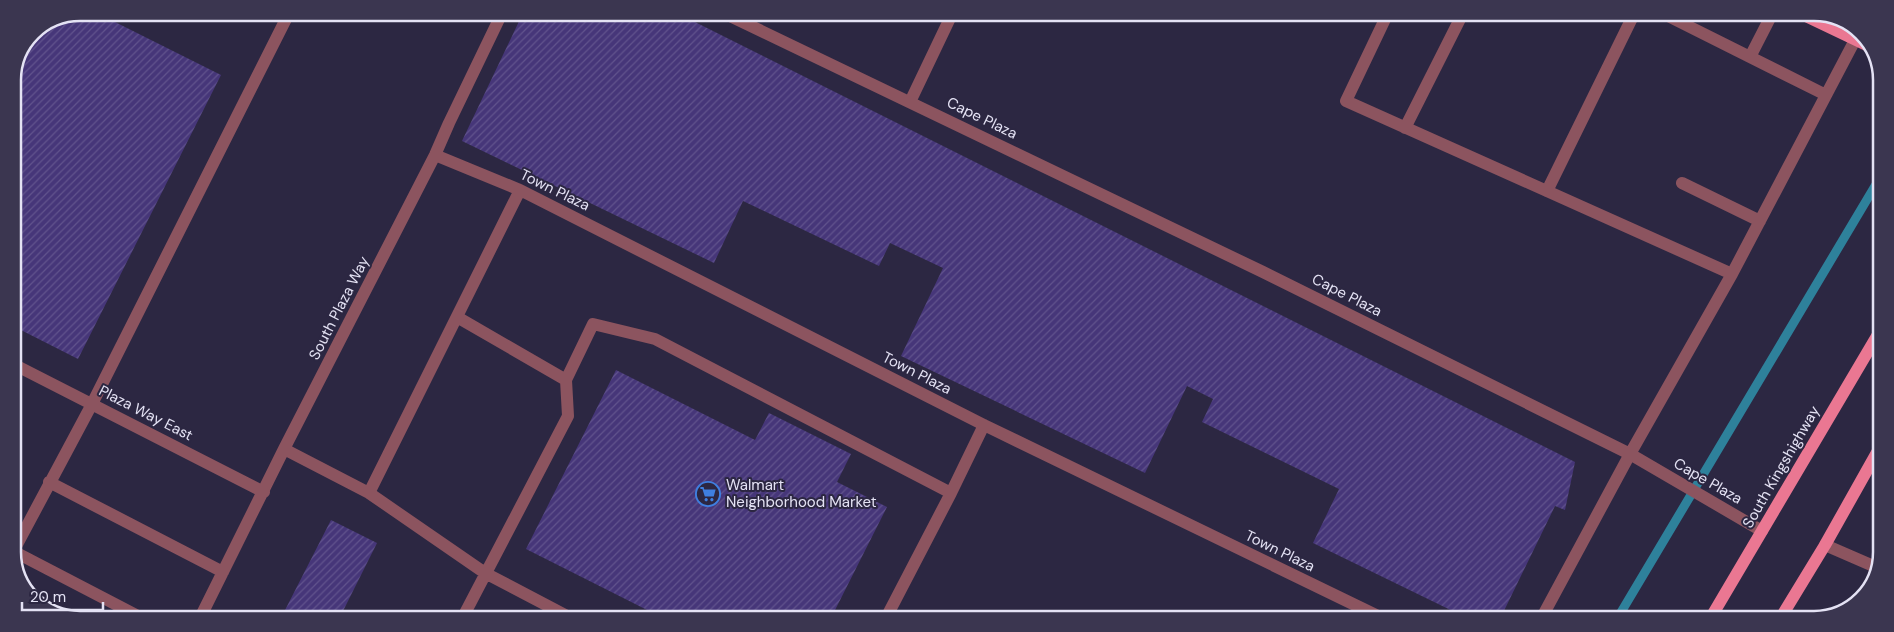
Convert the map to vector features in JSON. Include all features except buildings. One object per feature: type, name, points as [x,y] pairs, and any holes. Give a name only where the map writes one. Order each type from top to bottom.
[{"type":"main road","points":[[1817,21],[1856,40]]},
{"type":"main road","name":"South Kingshighway","points":[[1715,611],[1873,343]]},
{"type":"main road","points":[[1785,611],[1826,545],[1873,460]]},
{"type":"street","points":[[21,536],[92,404],[285,21]]},
{"type":"street","name":"South Plaza Way","points":[[204,611],[284,449],[435,156],[498,21]]},
{"type":"street","name":"Cape Plaza","points":[[741,21],[1300,290],[1630,454],[1762,531]]},
{"type":"street","points":[[910,102],[949,21]]},
{"type":"street","points":[[1384,21],[1346,101],[1732,274]]},
{"type":"street","points":[[1405,128],[1459,21]]},
{"type":"street","points":[[1547,191],[1631,21]]},
{"type":"street","points":[[1678,21],[1826,95]]},
{"type":"street","points":[[1750,57],[1768,21]]},
{"type":"street","points":[[1545,611],[1630,454],[1732,274],[1856,40]]},
{"type":"street","name":"Town Plaza","points":[[435,156],[520,190],[984,425],[1368,611]]},
{"type":"street","points":[[1682,183],[1760,221]]},
{"type":"street","points":[[369,493],[520,190]]},
{"type":"street","points":[[456,317],[566,380]]},
{"type":"street","points":[[466,611],[484,573],[568,416],[566,380],[593,324],[654,339],[951,493]]},
{"type":"street","name":"Plaza Way East","points":[[21,368],[264,492]]},
{"type":"street","points":[[890,611],[984,425]]},
{"type":"street","points":[[284,449],[369,493],[484,573],[557,611]]},
{"type":"street","points":[[49,482],[223,572]]},
{"type":"street","points":[[1826,545],[1871,565]]},
{"type":"street","points":[[21,556],[128,611]]},
{"type":"waterway","points":[[1622,611],[1873,189]]},
{"type":"place","name":"Walmart Neighborhood Market","points":[[708,494]]}]
